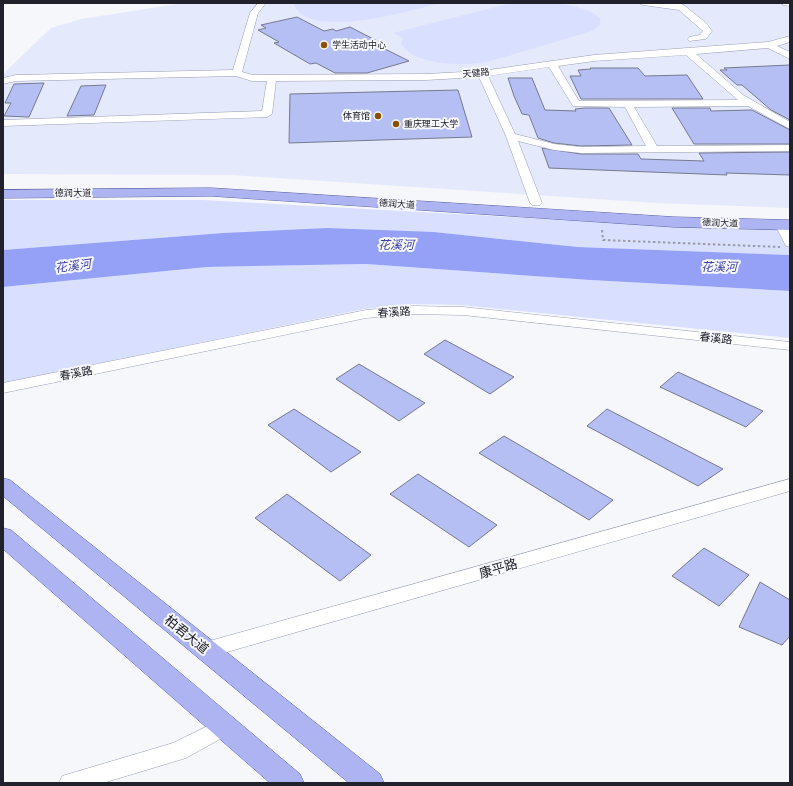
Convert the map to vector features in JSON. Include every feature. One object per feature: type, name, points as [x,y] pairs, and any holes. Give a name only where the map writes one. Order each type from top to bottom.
[{"type":"main road","name":"德润大道","points":[[3,182],[216,182],[668,212],[787,232]]},
{"type":"main road","name":"德润大道","points":[[3,194],[211,192],[674,222],[787,232]]},
{"type":"main road","name":"柏君大道","points":[[3,485],[370,783]]},
{"type":"main road","points":[[3,536],[290,783]]},
{"type":"street","points":[[237,73],[254,13],[262,3]]},
{"type":"street","points":[[643,3],[678,6],[703,25],[708,31],[703,37],[692,39]]},
{"type":"street","points":[[786,3],[790,4]]},
{"type":"street","name":"天健路","points":[[3,81],[16,78],[237,73],[252,78],[272,79],[482,74],[594,58],[769,45],[790,39]]},
{"type":"street","points":[[769,45],[790,56]]},
{"type":"street","points":[[594,58],[604,52]]},
{"type":"street","points":[[688,52],[740,97],[790,126]]},
{"type":"street","points":[[552,64],[576,104],[751,103]]},
{"type":"street","points":[[482,74],[511,136],[536,203]]},
{"type":"street","points":[[3,123],[267,114],[272,79]]},
{"type":"street","points":[[628,104],[652,150]]},
{"type":"street","points":[[511,136],[554,147],[581,150],[790,148]]},
{"type":"street","name":"春溪路","points":[[3,388],[366,314],[413,310],[463,311],[790,346]]},
{"type":"street","name":"康平路","points":[[206,650],[790,485]]},
{"type":"street","points":[[70,783],[178,751],[224,727]]},
{"type":"path","points":[[603,240],[787,232]]},
{"type":"shaded area","name":"重庆理工大学","points":[[184,3],[790,3],[790,208],[657,203],[231,175],[3,174],[3,74],[51,28],[81,19]]},
{"type":"shaded area","points":[[296,3],[441,3],[386,16],[340,22],[320,21],[304,16],[294,5]]},
{"type":"shaded area","points":[[511,3],[570,5],[591,12],[600,18],[600,25],[592,31],[522,52],[486,62],[465,64],[440,63],[417,57],[401,44],[403,38],[393,33]]},
{"type":"shaded area","points":[[3,200],[204,200],[674,226],[790,230],[790,255],[578,247],[434,232],[223,233],[3,250]]},
{"type":"shaded area","points":[[366,264],[590,280],[790,291],[790,338],[460,305],[410,304],[364,309],[3,383],[3,287],[207,267]]},
{"type":"water","name":"花溪河","points":[[327,228],[434,232],[578,247],[790,255],[790,291],[590,280],[366,264],[207,267],[3,287],[3,250],[223,233]]},
{"type":"building","name":"学生活动中心","points":[[297,17],[324,31],[333,29],[336,31],[350,27],[381,43],[375,44],[409,61],[367,73],[335,73],[316,63],[310,64],[274,43],[279,42],[258,30],[266,28],[261,25]]},
{"type":"building","points":[[790,65],[790,120],[771,110],[742,85],[737,85],[720,70],[727,70],[724,68]]},
{"type":"building","points":[[590,68],[638,68],[645,76],[687,75],[703,99],[581,99],[570,76],[581,76],[578,70],[591,69]]},
{"type":"building","points":[[508,78],[532,78],[545,110],[576,111],[575,109],[609,108],[632,145],[581,146],[554,143],[538,138],[529,115],[522,114]]},
{"type":"building","points":[[44,83],[29,117],[4,116],[11,103],[5,103],[14,84]]},
{"type":"building","points":[[106,85],[94,115],[67,116],[81,86]]},
{"type":"building","name":"体育馆","points":[[458,90],[472,137],[289,143],[290,94]]},
{"type":"building","points":[[672,108],[710,108],[711,111],[752,110],[790,130],[790,144],[694,144]]},
{"type":"building","points":[[542,148],[581,154],[638,154],[641,159],[704,161],[699,153],[790,152],[790,175],[726,173],[727,175],[549,168]]},
{"type":"building","points":[[445,340],[514,377],[490,394],[424,354]]},
{"type":"building","points":[[359,364],[425,403],[399,421],[336,379]]},
{"type":"building","points":[[678,372],[763,411],[746,427],[660,387]]},
{"type":"building","points":[[294,409],[361,452],[331,472],[268,425]]},
{"type":"building","points":[[607,409],[723,469],[698,486],[587,426]]},
{"type":"building","points":[[504,436],[613,500],[589,520],[479,453]]},
{"type":"building","points":[[418,474],[497,525],[469,547],[390,494]]},
{"type":"building","points":[[287,494],[371,555],[340,581],[255,518]]},
{"type":"building","points":[[704,548],[749,575],[719,606],[672,576]]},
{"type":"building","points":[[760,582],[790,600],[790,636],[782,645],[739,627]]},
{"type":"place","name":"学生活动中心","points":[[324,45]]},
{"type":"place","name":"体育馆","points":[[378,116]]},
{"type":"place","name":"重庆理工大学","points":[[396,124]]}]
